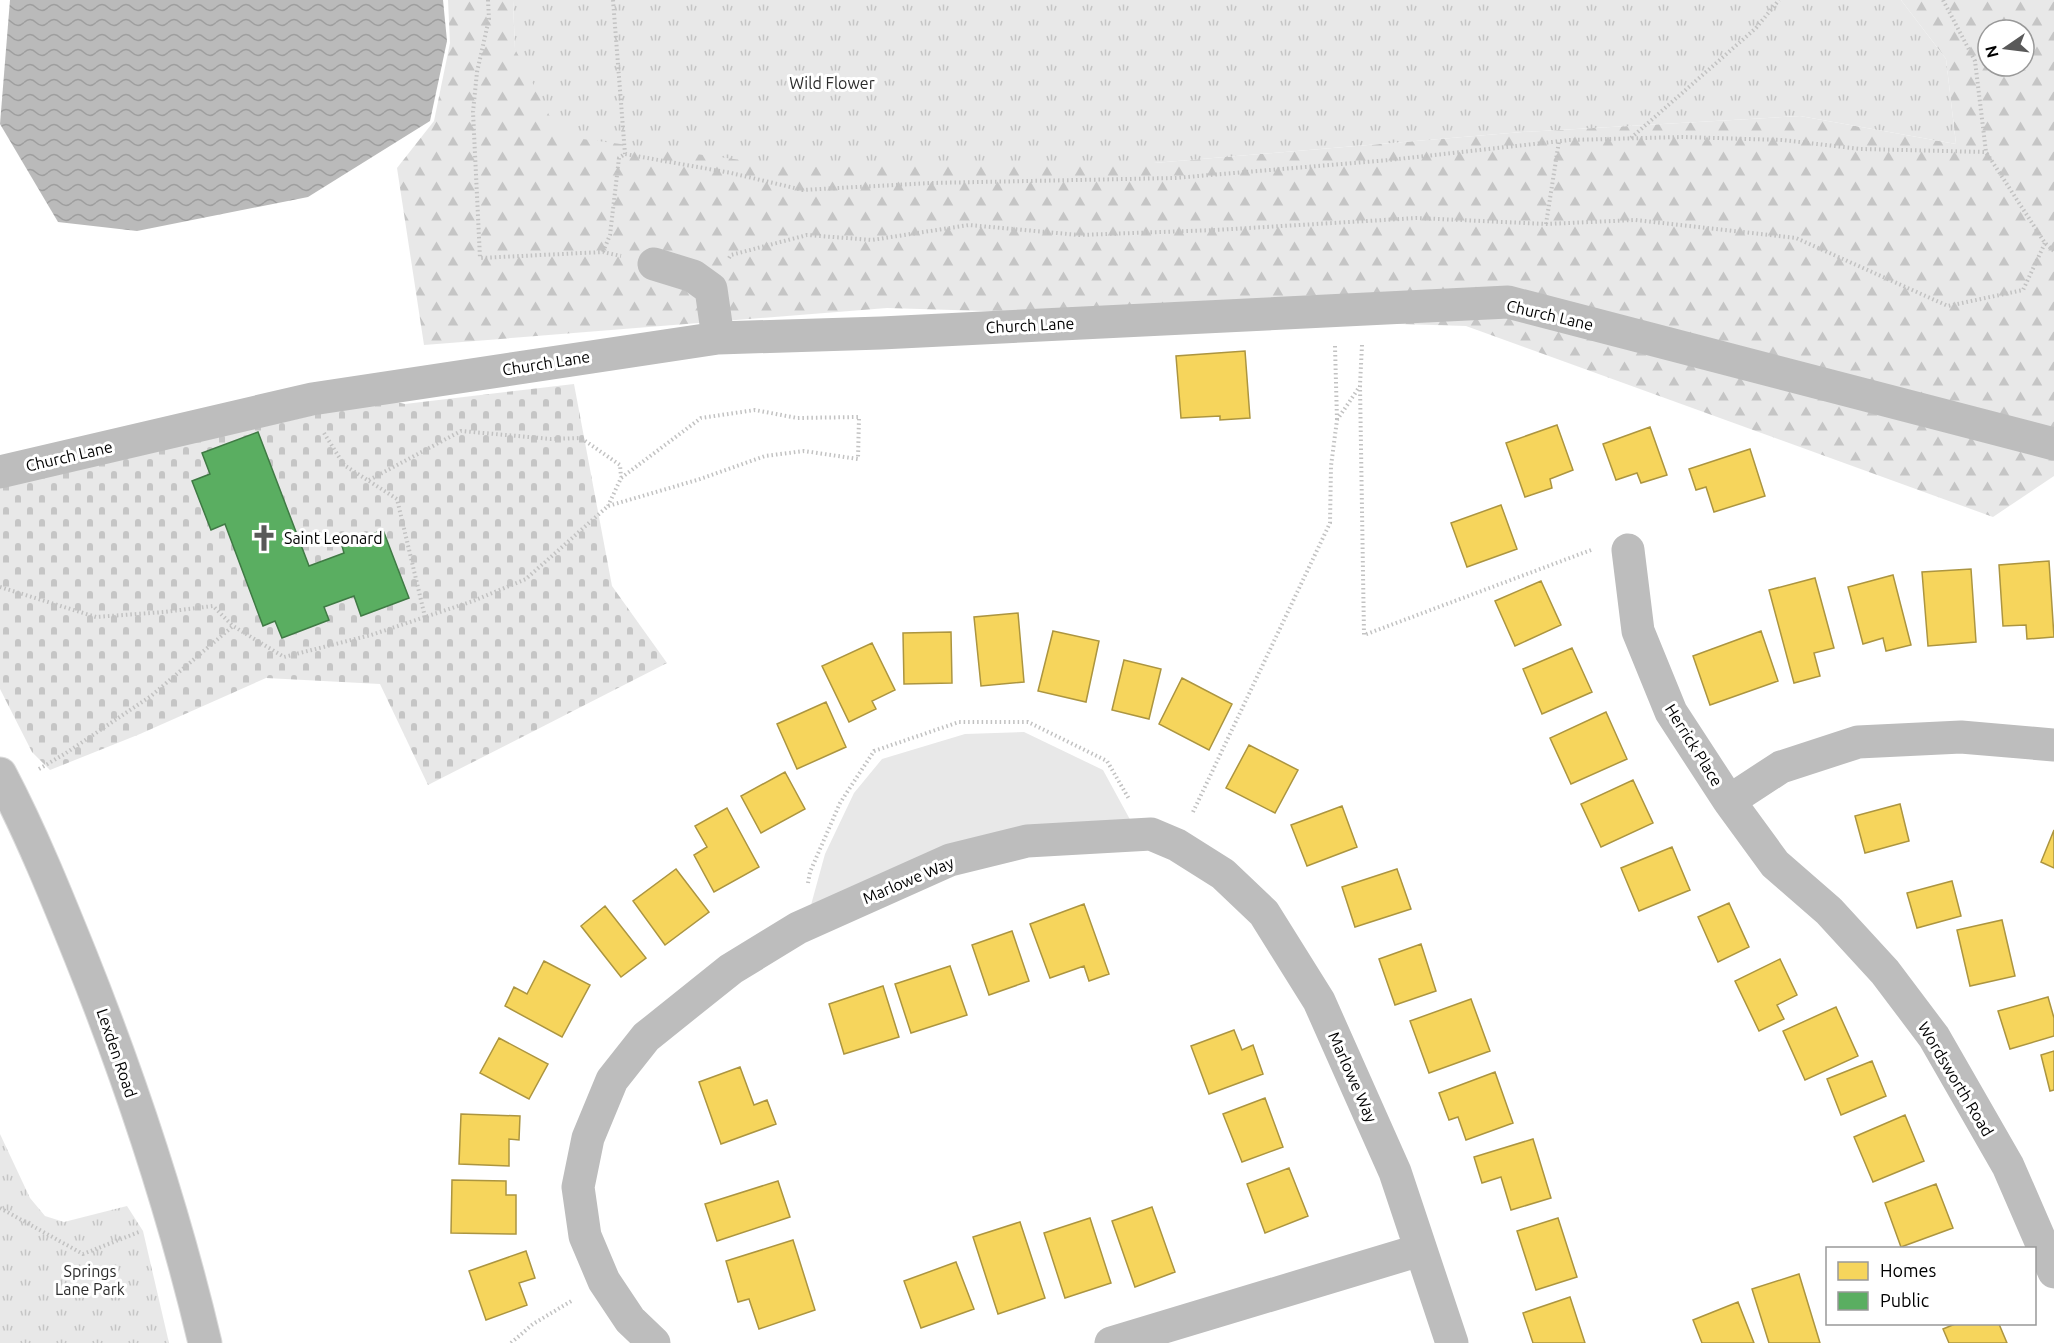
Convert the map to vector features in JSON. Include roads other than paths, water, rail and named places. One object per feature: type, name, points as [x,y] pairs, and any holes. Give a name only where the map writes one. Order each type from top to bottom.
[{"type":"street","points":[[654,264],[693,276],[711,289],[718,338]]},
{"type":"street","name":"Church Lane","points":[[0,472],[312,399],[718,338],[881,333],[1508,302],[2054,444]]},
{"type":"street","name":"Herrick Place","points":[[1628,550],[1638,631],[1658,682],[1671,712],[1729,801]]},
{"type":"street","points":[[1729,801],[1781,767],[1858,742],[1961,737],[2054,745]]},
{"type":"street","name":"Lexden Road","points":[[3,781],[49,877],[114,1040],[162,1187],[205,1343]]},
{"type":"street","name":"Wordsworth Road","points":[[1729,801],[1775,864],[1829,912],[1885,972],[1934,1037],[2007,1166],[2054,1272]]},
{"type":"street","name":"Marlowe Way","points":[[654,1343],[630,1320],[604,1281],[585,1236],[578,1187],[588,1138],[612,1080],[646,1037],[731,969],[798,928],[950,860],[1027,841],[1164,840],[1223,874],[1264,913],[1319,1001],[1395,1172],[1452,1343]]},
{"type":"street","points":[[1111,1343],[1420,1250]]},
{"type":"water","points":[[10,0],[443,0],[447,41],[430,121],[308,197],[137,231],[58,222],[0,124]]},
{"type":"place","name":"Saint Leonard","points":[[264,538]]},
{"type":"park label","name":"Wild Flower","points":[[832,83]]},
{"type":"park label","name":"Springs Lane Park","points":[[90,1280]]}]
